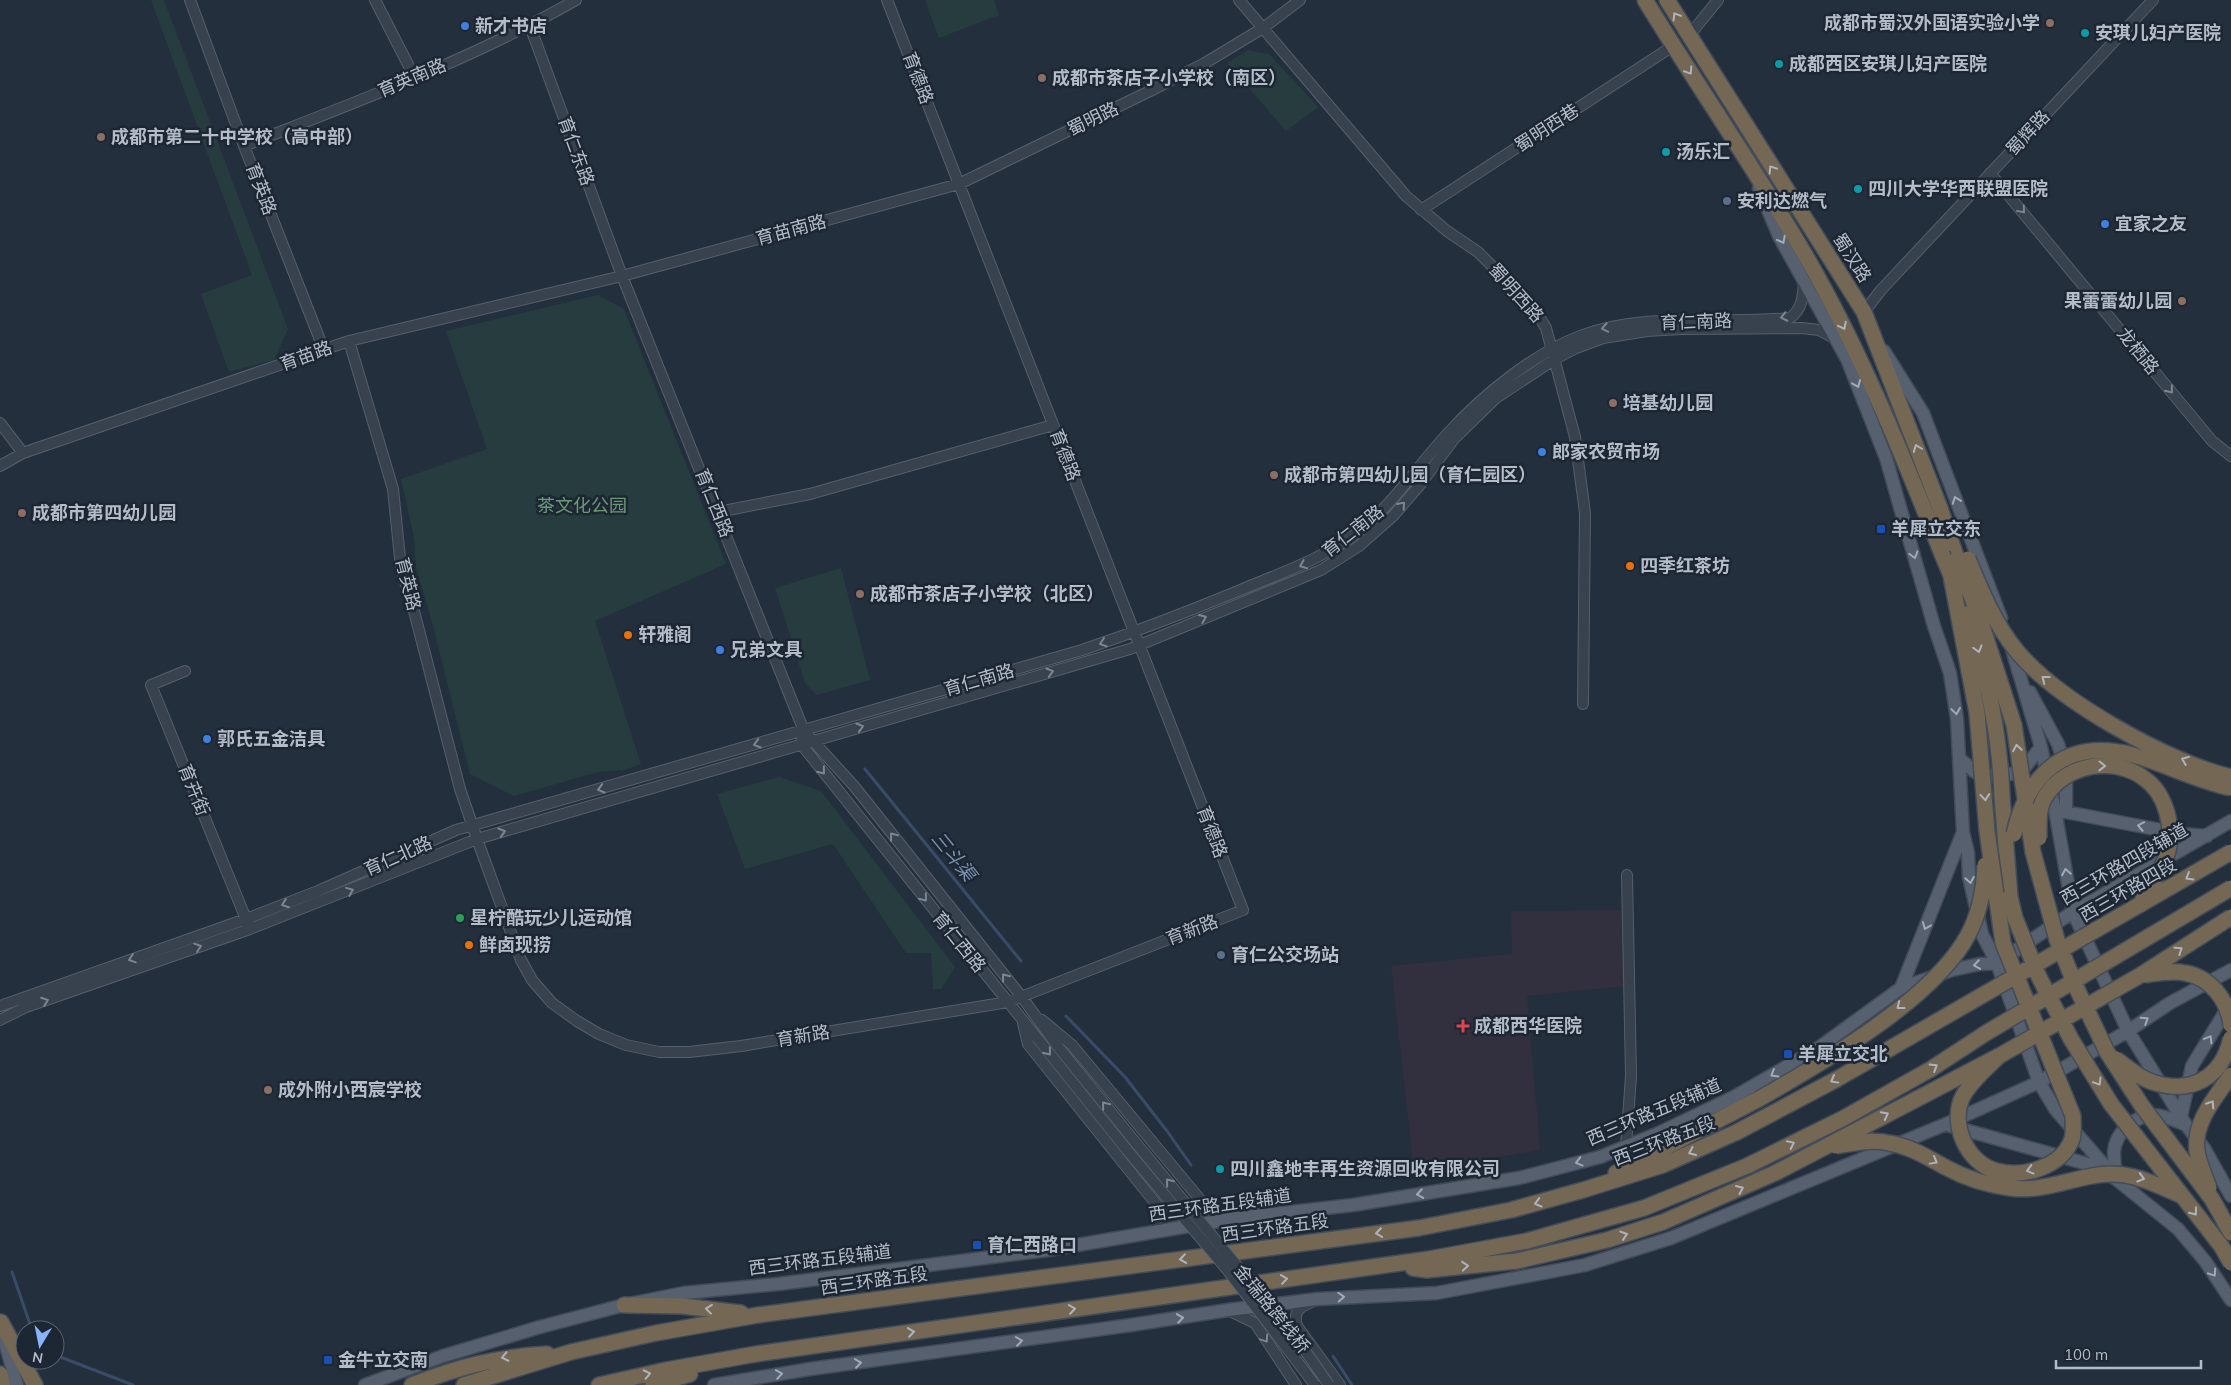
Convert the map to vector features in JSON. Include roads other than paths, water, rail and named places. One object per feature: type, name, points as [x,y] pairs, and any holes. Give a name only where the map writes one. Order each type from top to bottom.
[{"type":"highway","points":[[1645,0],[1804,252],[1856,350],[1889,421],[1976,641],[1988,683],[2001,766],[2010,897],[2015,918],[2039,977],[2071,1039],[2111,1104],[2222,1247],[2231,1263]]},
{"type":"highway","name":"蜀汉路","points":[[1666,0],[1864,312],[1940,508],[1962,557]]},
{"type":"highway","points":[[1962,557],[1993,614],[2015,649],[2035,671],[2125,733],[2179,758],[2231,776]]},
{"type":"highway","points":[[1962,557],[2014,725],[2033,852],[2057,940],[2077,989],[2107,1052],[2142,1106],[2212,1199],[2231,1233]]},
{"type":"highway","points":[[1951,576],[1977,713],[1987,831],[2003,943],[2074,1116],[2072,1139],[2062,1156],[2050,1165],[2023,1172],[1996,1171],[1982,1164],[1968,1150],[1960,1133],[1958,1112],[1962,1097],[1975,1078],[1999,1056]]},
{"type":"highway","points":[[2010,897],[2014,834],[2019,815],[2034,784],[2055,763],[2076,754],[2100,751],[2132,755],[2231,788]]},
{"type":"highway","points":[[2045,899],[2038,851],[2039,821],[2044,798],[2059,781],[2078,769],[2099,765],[2122,768],[2145,779],[2162,799],[2170,823],[2168,850],[2140,905]]},
{"type":"highway","points":[[1583,1190],[1759,1099],[1822,1063],[1919,992],[1960,948],[1969,934],[1984,886],[1987,831]]},
{"type":"highway","name":"西三环路四段","points":[[2044,961],[2231,852]]},
{"type":"highway","points":[[599,1385],[666,1370],[756,1354],[1429,1259],[1527,1241],[1644,1208],[1747,1166],[1842,1119],[1931,1069],[1986,1033],[2231,888]]},
{"type":"highway","points":[[1381,1265],[1427,1270],[1517,1261],[1607,1240],[1663,1222],[1775,1173],[1999,1056],[2139,976],[2231,917]]},
{"type":"highway","name":"西三环路五段","points":[[464,1385],[571,1352],[656,1333],[758,1315],[1419,1228],[1511,1210],[1663,1165],[1737,1132],[1837,1079],[2044,961]]},
{"type":"highway","points":[[2139,976],[2175,972],[2200,978],[2213,987],[2226,1004],[2231,1025]]},
{"type":"highway","points":[[2107,1052],[2136,1074],[2151,1082],[2176,1087],[2204,1081],[2219,1067],[2228,1050],[2231,1038]]},
{"type":"highway","points":[[2212,1199],[2197,1150],[2198,1131],[2202,1119],[2231,1075]]},
{"type":"highway","points":[[1819,1149],[1856,1142],[1889,1143],[1921,1154],[1967,1178],[2012,1189],[2038,1189],[2094,1175],[2130,1175],[2146,1178],[2181,1195]]},
{"type":"highway","points":[[624,1305],[682,1306],[758,1315]]},
{"type":"highway","points":[[0,1322],[24,1385]]},
{"type":"highway","points":[[0,1322],[35,1385]]},
{"type":"highway","points":[[412,1385],[453,1369],[511,1356],[571,1352]]},
{"type":"highway","points":[[653,1385],[756,1354]]},
{"type":"highway","points":[[0,1374],[3,1385]]},
{"type":"main road","points":[[1748,164],[1779,236],[1847,359],[1886,458],[1934,626],[1950,673],[1960,760],[1963,832],[1968,854],[1969,877],[1982,934],[1997,964],[2039,1082],[2055,1110],[2116,1179],[2178,1230],[2205,1261],[2231,1300]]},
{"type":"main road","points":[[1870,329],[1923,413],[2022,679],[2029,710],[2061,811],[2073,912],[2128,1031],[2184,1121],[2204,1148],[2231,1196]]},
{"type":"main road","points":[[2022,679],[2058,744],[2066,769],[2061,811]]},
{"type":"main road","points":[[1960,760],[1975,772],[1994,776],[2005,775],[2021,772],[2041,747]]},
{"type":"main road","points":[[2061,811],[2182,834],[2207,836]]},
{"type":"main road","name":"西三环路四段辅道","points":[[1997,964],[2073,912],[2207,836],[2231,820]]},
{"type":"main road","points":[[1901,988],[1963,832]]},
{"type":"main road","name":"西三环路五段辅道","points":[[365,1385],[443,1356],[531,1329],[624,1305],[684,1293],[778,1284],[1048,1250],[1236,1218],[1353,1204],[1519,1178],[1600,1156],[1659,1133],[1734,1097],[1817,1049],[1901,988],[1952,970],[1980,964],[1997,964]]},
{"type":"main road","points":[[714,1385],[810,1369],[1228,1310],[1318,1299],[1437,1293],[1585,1265],[1672,1238],[1946,1124],[2039,1082],[2128,1031],[2170,1003],[2231,970]]},
{"type":"main road","points":[[2184,1121],[2192,1066],[2231,1002]]},
{"type":"main road","points":[[2116,1179],[2114,1151],[2119,1134],[2134,1122],[2152,1115],[2184,1121]]},
{"type":"main road","points":[[1946,1124],[2091,1165],[2116,1179]]},
{"type":"main road","points":[[0,1322],[16,1385]]},
{"type":"street","name":"育英路","points":[[190,0],[244,146],[324,350]]},
{"type":"street","points":[[375,0],[415,78]]},
{"type":"street","name":"育英南路","points":[[244,146],[415,78],[530,26],[576,0]]},
{"type":"street","name":"育德路","points":[[887,0],[1243,910]]},
{"type":"street","name":"蜀明西路","points":[[1239,0],[1406,196],[1421,210],[1478,252],[1533,307],[1546,328],[1575,437],[1585,513],[1583,704]]},
{"type":"street","name":"蜀明路","points":[[959,184],[1152,90],[1263,28],[1300,0]]},
{"type":"street","points":[[1688,37],[1718,0]]},
{"type":"street","name":"蜀辉路","points":[[1864,312],[1881,290],[2153,0]]},
{"type":"street","name":"育仁东路","points":[[530,26],[622,276]]},
{"type":"street","name":"蜀明西巷","points":[[1421,210],[1673,46]]},
{"type":"street","name":"龙栖路","points":[[1990,174],[2212,441],[2231,456]]},
{"type":"street","name":"育苗南路","points":[[622,276],[959,184]]},
{"type":"street","name":"育苗路","points":[[0,466],[23,453],[349,341],[622,276]]},
{"type":"street","name":"育仁西路","points":[[622,276],[804,730],[854,786],[1021,996],[1058,1048],[1136,1143]]},
{"type":"street","name":"育仁南路","points":[[804,730],[1082,650],[1134,632],[1322,557],[1364,527],[1400,492],[1449,432],[1494,390],[1553,354],[1602,328],[1672,321],[1790,318],[1798,313],[1801,307],[1804,279]]},
{"type":"street","points":[[0,1020],[26,1007],[250,929],[476,839],[1130,649],[1320,570],[1359,546],[1393,516],[1461,432],[1496,398],[1553,354],[1603,338],[1681,329],[1802,328],[1819,330],[1829,334],[1838,342]]},
{"type":"street","name":"育英路","points":[[349,341],[392,489],[401,568],[460,788],[473,826]]},
{"type":"street","points":[[0,423],[23,453]]},
{"type":"street","points":[[718,512],[810,494],[1053,425]]},
{"type":"street","name":"育卉街","points":[[185,670],[151,685],[250,929]]},
{"type":"street","points":[[801,744],[804,730]]},
{"type":"street","name":"育仁北路","points":[[0,1006],[246,919],[318,891],[456,830],[804,730]]},
{"type":"street","name":"育仁西路","points":[[801,744],[1128,1150]]},
{"type":"street","name":"育新路","points":[[473,826],[476,839],[512,935],[532,980],[552,1003],[598,1034],[626,1045],[659,1052],[689,1052],[750,1044],[1008,1002],[1243,910]]},
{"type":"street","points":[[1626,1146],[1631,1076],[1627,875]]},
{"type":"street","points":[[1032,1012],[1072,1045],[1203,1203],[1215,1212],[1236,1218]]},
{"type":"street","points":[[1022,1019],[1028,1044],[1160,1210],[1161,1219],[1154,1231]]},
{"type":"street","name":"金瑞路跨线桥","points":[[1136,1143],[1297,1339],[1329,1385]]},
{"type":"street","name":"金瑞路跨线桥","points":[[1128,1150],[1228,1272],[1307,1372],[1315,1385]]},
{"type":"street","points":[[1318,1299],[1301,1307],[1295,1317],[1297,1326],[1340,1385]]},
{"type":"street","points":[[1228,1310],[1255,1323],[1296,1385]]},
{"type":"waterway","name":"三斗渠","points":[[865,769],[1021,961]]},
{"type":"waterway","name":"三斗渠","points":[[1066,1016],[1125,1077],[1191,1165]]},
{"type":"waterway","points":[[12,1272],[29,1320]]},
{"type":"waterway","name":"三斗渠","points":[[1333,1356],[1352,1385]]},
{"type":"waterway","points":[[65,1359],[133,1385]]},
{"type":"place","name":"成都市蜀汉外国语实验小学","points":[[2050,23]]},
{"type":"place","name":"新才书店","points":[[465,26]]},
{"type":"place","name":"安琪儿妇产医院","points":[[2085,33]]},
{"type":"place","name":"成都西区安琪儿妇产医院","points":[[1779,64]]},
{"type":"place","name":"成都市茶店子小学校（南区）","points":[[1042,78]]},
{"type":"place","name":"成都市第二十中学校（高中部）","points":[[101,137]]},
{"type":"place","name":"汤乐汇","points":[[1666,152]]},
{"type":"place","name":"四川大学华西联盟医院","points":[[1858,189]]},
{"type":"place","name":"安利达燃气","points":[[1727,201]]},
{"type":"place","name":"宜家之友","points":[[2105,224]]},
{"type":"place","name":"果蕾蕾幼儿园","points":[[2182,301]]},
{"type":"place","name":"培基幼儿园","points":[[1613,403]]},
{"type":"place","name":"郎家农贸市场","points":[[1542,452]]},
{"type":"place","name":"成都市第四幼儿园（育仁园区）","points":[[1274,475]]},
{"type":"place","name":"成都市第四幼儿园","points":[[22,513]]},
{"type":"place","name":"羊犀立交东","points":[[1881,529]]},
{"type":"place","name":"四季红茶坊","points":[[1630,566]]},
{"type":"place","name":"成都市茶店子小学校（北区）","points":[[860,594]]},
{"type":"place","name":"轩雅阁","points":[[628,635]]},
{"type":"place","name":"兄弟文具","points":[[720,650]]},
{"type":"place","name":"郭氏五金洁具","points":[[207,739]]},
{"type":"place","name":"星柠酷玩少儿运动馆","points":[[460,918]]},
{"type":"place","name":"鲜卤现捞","points":[[469,945]]},
{"type":"place","name":"育仁公交场站","points":[[1221,955]]},
{"type":"place","name":"成都西华医院","points":[[1463,1026]]},
{"type":"place","name":"羊犀立交北","points":[[1788,1054]]},
{"type":"place","name":"成外附小西宸学校","points":[[268,1090]]},
{"type":"place","name":"四川鑫地丰再生资源回收有限公司","points":[[1220,1169]]},
{"type":"place","name":"育仁西路口","points":[[977,1245]]},
{"type":"place","name":"金牛立交南","points":[[328,1360]]},
{"type":"park label","name":"茶文化公园","points":[[582,506]]}]
